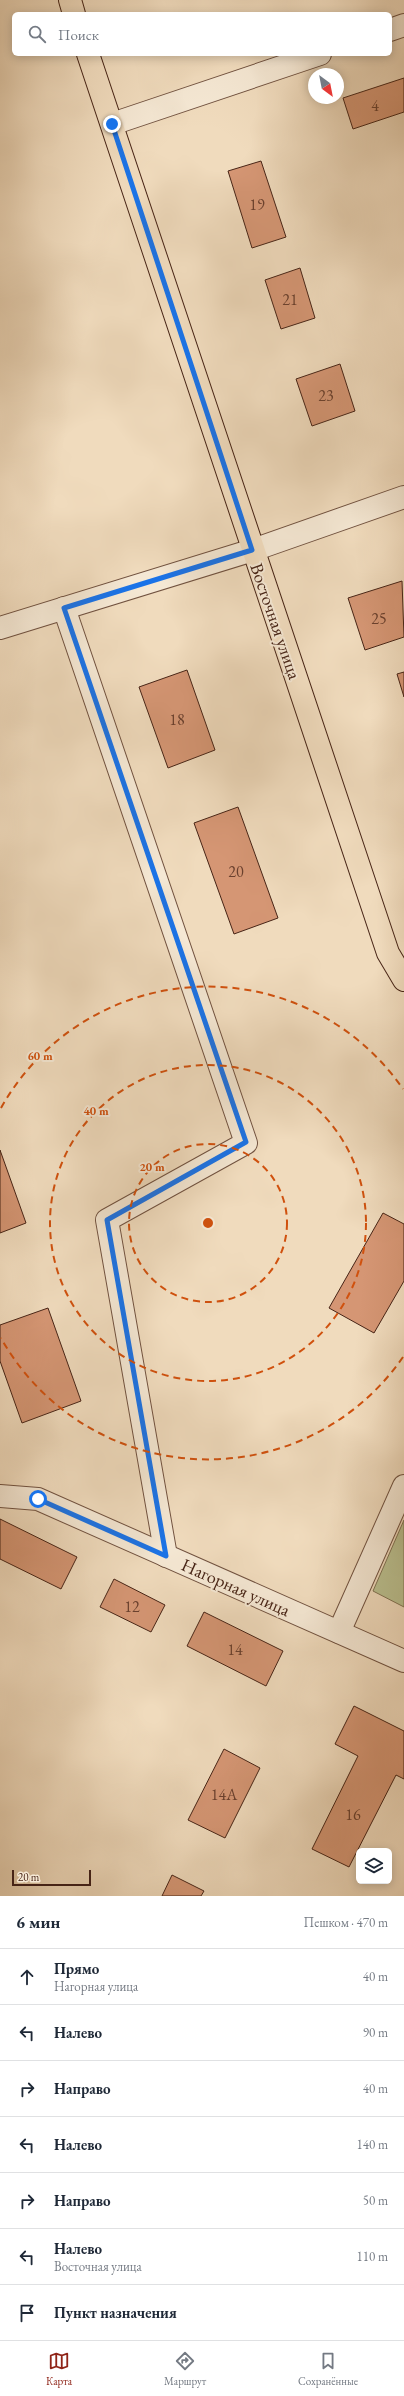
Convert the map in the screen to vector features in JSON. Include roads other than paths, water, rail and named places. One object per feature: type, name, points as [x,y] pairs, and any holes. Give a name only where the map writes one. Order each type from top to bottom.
[{"type":"main road","points":[[70,0],[73,12]]},
{"type":"main road","name":"Восточная улица","points":[[89,56],[252,550],[396,950],[404,980]]},
{"type":"street","points":[[392,29],[404,25]]},
{"type":"street","points":[[112,124],[314,56]]},
{"type":"street","points":[[0,628],[252,550],[404,497]]},
{"type":"street","points":[[64,608],[246,1142],[107,1220],[166,1556]]},
{"type":"street","points":[[339,1632],[404,1486]]},
{"type":"street","name":"Нагорная улица","points":[[0,1496],[38,1499],[404,1661]]}]
